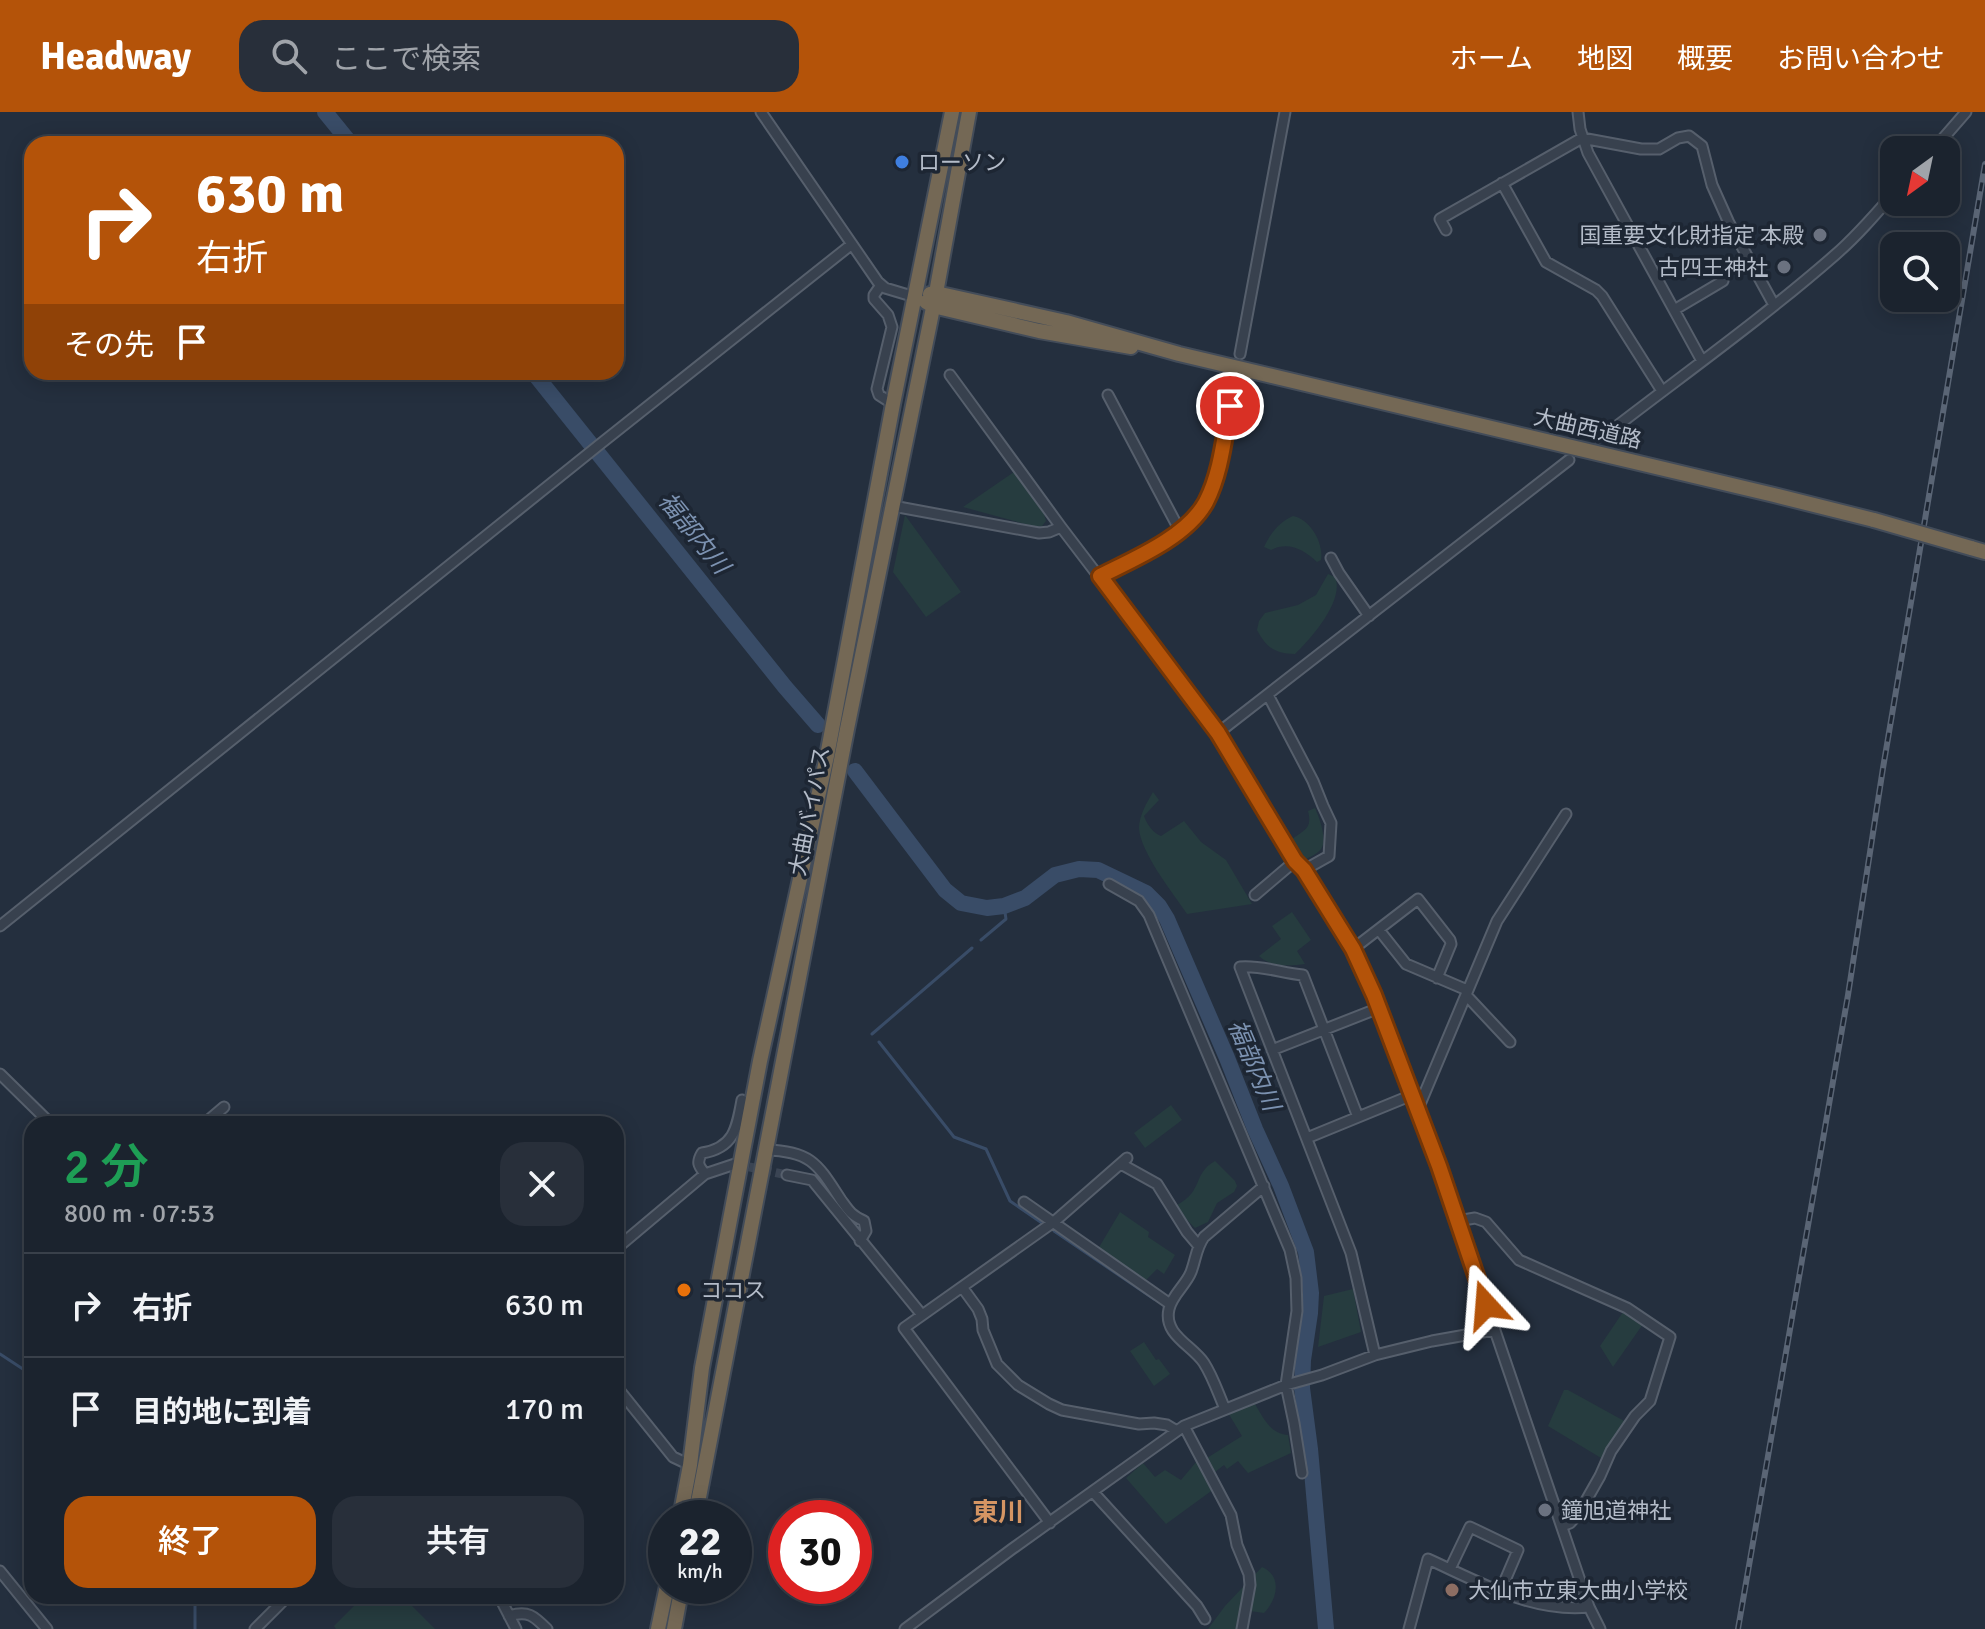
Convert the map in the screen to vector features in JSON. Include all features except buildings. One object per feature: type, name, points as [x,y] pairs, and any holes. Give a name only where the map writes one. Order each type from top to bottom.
[{"type":"highway","name":"大曲バイパス","points":[[683,1500],[702,1368],[751,1108],[827,756],[952,112]]},
{"type":"highway","name":"大曲バイパス","points":[[698,1500],[969,112]]},
{"type":"highway","name":"大曲西道路","points":[[915,297],[934,299],[1053,334],[1179,354],[1729,484],[1978,550]]},
{"type":"highway","points":[[658,1629],[663,1604]]},
{"type":"highway","points":[[674,1629],[679,1604]]},
{"type":"street","points":[[761,112],[869,271],[881,285],[915,297]]},
{"type":"street","points":[[1240,354],[1285,112]]},
{"type":"street","points":[[1578,112],[1588,153],[1702,361]]},
{"type":"street","points":[[1945,136],[1966,112]]},
{"type":"street","points":[[1446,230],[1440,219],[1582,138],[1641,149],[1663,148],[1689,136],[1699,142],[1704,150],[1712,185],[1729,223],[1774,305]]},
{"type":"street","points":[[1502,183],[1546,262],[1602,296],[1662,391]]},
{"type":"street","points":[[1613,429],[1835,255],[1880,209]]},
{"type":"street","points":[[0,926],[852,244]]},
{"type":"street","points":[[1674,310],[1723,281]]},
{"type":"street","points":[[881,285],[874,299],[888,315],[892,327],[877,389],[879,395],[893,404]]},
{"type":"street","points":[[950,375],[1218,733],[1295,861],[1304,870],[1353,949],[1379,1008],[1439,1166],[1589,1607],[1600,1629]]},
{"type":"street","points":[[1100,576],[1153,548],[1195,518],[1215,480],[1235,381]]},
{"type":"street","points":[[1108,395],[1180,531]]},
{"type":"street","points":[[1218,733],[1569,460]]},
{"type":"street","points":[[893,506],[1039,533],[1061,527]]},
{"type":"street","points":[[1331,558],[1369,616]]},
{"type":"street","points":[[1268,695],[1331,823],[1329,856],[1304,870]]},
{"type":"street","points":[[1418,1109],[1497,921],[1566,814]]},
{"type":"street","points":[[1255,895],[1295,861]]},
{"type":"street","points":[[1109,884],[1139,901],[1149,915],[1290,1250],[1296,1278],[1297,1319],[1289,1385],[1302,1473]]},
{"type":"street","points":[[1353,949],[1418,899],[1451,944],[1437,978]]},
{"type":"street","points":[[1379,930],[1406,964],[1467,992],[1510,1042]]},
{"type":"street","points":[[1358,1117],[1303,975],[1253,966],[1240,967],[1351,1253],[1375,1355]]},
{"type":"street","points":[[1272,1050],[1379,1008]]},
{"type":"street","points":[[0,1074],[43,1116]]},
{"type":"street","points":[[1307,1138],[1412,1095]]},
{"type":"street","points":[[705,1174],[698,1160],[702,1153],[724,1146],[733,1135],[742,1100],[751,1108]]},
{"type":"street","points":[[213,1116],[224,1107]]},
{"type":"street","points":[[766,1150],[800,1154],[818,1165],[851,1215],[864,1221],[866,1231],[860,1241]]},
{"type":"street","points":[[1050,1523],[904,1328],[1053,1223],[1124,1161],[1157,1184],[1198,1245]]},
{"type":"street","points":[[624,1242],[705,1174],[735,1164]]},
{"type":"street","points":[[787,1175],[812,1180],[922,1315]]},
{"type":"street","points":[[1225,1409],[1205,1365],[1170,1327],[1168,1312],[1191,1272],[1198,1245],[1204,1237],[1264,1186]]},
{"type":"street","points":[[1024,1202],[1170,1304]]},
{"type":"street","points":[[1457,1221],[1480,1218],[1519,1260],[1627,1308],[1670,1337],[1650,1401],[1635,1416],[1611,1451],[1579,1513],[1570,1523],[1562,1526]]},
{"type":"street","points":[[962,1287],[978,1309],[997,1364],[1028,1391],[1062,1410],[1180,1428],[1231,1515],[1237,1545],[1249,1574],[1242,1629]]},
{"type":"street","points":[[905,1629],[1180,1428],[1375,1355],[1494,1330]]},
{"type":"street","points":[[624,1396],[673,1457],[690,1465]]},
{"type":"street","points":[[1093,1492],[1197,1606],[1205,1619]]},
{"type":"street","points":[[1450,1569],[1470,1527],[1518,1550],[1500,1592]]},
{"type":"street","points":[[1409,1629],[1428,1559],[1500,1592],[1550,1607],[1589,1607]]},
{"type":"street","points":[[0,1571],[24,1601]]},
{"type":"street","points":[[27,1604],[47,1629]]},
{"type":"street","points":[[255,1629],[280,1604]]},
{"type":"street","points":[[503,1604],[516,1629]]},
{"type":"street","points":[[509,1616],[526,1613],[547,1629]]},
{"type":"green space","points":[[1014,472],[1044,514],[1046,521],[1042,526],[963,507]]},
{"type":"green space","points":[[905,515],[961,592],[926,617],[893,572]]},
{"type":"green space","points":[[1293,516],[1305,522],[1314,533],[1320,546],[1321,560],[1317,562],[1290,547],[1271,550],[1264,547],[1276,529]]},
{"type":"green space","points":[[1328,574],[1335,577],[1335,597],[1325,618],[1309,639],[1295,654],[1282,653],[1268,645],[1257,630],[1265,613],[1298,605],[1316,595]]},
{"type":"green space","points":[[1153,792],[1159,800],[1144,816],[1151,828],[1161,836],[1184,821],[1201,842],[1226,860],[1252,904],[1187,914],[1158,872],[1141,838],[1140,819]]},
{"type":"green space","points":[[1315,808],[1322,828],[1323,845],[1317,853],[1303,861],[1290,841],[1306,829],[1308,811]]},
{"type":"green space","points":[[1292,912],[1311,940],[1297,951],[1305,964],[1280,965],[1263,960],[1259,956],[1281,939],[1272,926]]},
{"type":"green space","points":[[1171,1105],[1182,1120],[1145,1148],[1134,1133]]},
{"type":"green space","points":[[1215,1161],[1237,1186],[1234,1192],[1217,1203],[1208,1222],[1195,1228],[1177,1205],[1191,1194],[1203,1171]]},
{"type":"green space","points":[[1120,1212],[1149,1232],[1148,1237],[1175,1255],[1164,1274],[1157,1269],[1144,1282],[1098,1249]]},
{"type":"green space","points":[[1353,1289],[1361,1332],[1318,1347],[1324,1296]]},
{"type":"green space","points":[[1623,1312],[1643,1324],[1613,1367],[1600,1346]]},
{"type":"green space","points":[[1144,1342],[1170,1374],[1154,1386],[1130,1351]]},
{"type":"green space","points":[[1564,1390],[1626,1422],[1601,1458],[1548,1426]]},
{"type":"green space","points":[[1255,1404],[1272,1428],[1288,1435],[1291,1453],[1248,1473],[1238,1461],[1227,1469],[1224,1465],[1215,1472],[1207,1458],[1242,1436],[1227,1411]]},
{"type":"green space","points":[[1197,1461],[1214,1489],[1166,1524],[1126,1478],[1143,1463],[1155,1477],[1165,1470],[1181,1480]]},
{"type":"green space","points":[[1262,1567],[1273,1576],[1276,1588],[1272,1602],[1264,1613],[1250,1611],[1239,1620],[1236,1629],[1208,1629],[1225,1606]]},
{"type":"green space","points":[[356,1604],[410,1604],[435,1629],[336,1629],[334,1626]]},
{"type":"waterway","name":"福部内川","points":[[325,112],[344,136]]},
{"type":"waterway","name":"福部内川","points":[[539,380],[818,725]]},
{"type":"waterway","name":"福部内川","points":[[855,771],[945,890],[961,903],[987,908],[1004,906],[1025,898],[1055,875],[1079,869],[1098,870],[1146,893],[1167,919],[1306,1252],[1311,1293],[1302,1388],[1326,1629]]},
{"type":"waterway","points":[[981,940],[1006,919],[1004,906]]},
{"type":"waterway","points":[[872,1034],[972,948]]},
{"type":"waterway","points":[[879,1042],[954,1137],[986,1149],[1010,1201],[1042,1223]]},
{"type":"waterway","points":[[1054,1231],[1154,1299]]},
{"type":"waterway","points":[[0,1354],[24,1370]]},
{"type":"waterway","points":[[195,1604],[195,1629]]},
{"type":"tunnel","points":[[1582,451],[1613,429]]},
{"type":"tunnel","points":[[736,1164],[787,1175]]},
{"type":"railway","points":[[1738,1629],[1848,995],[1985,164]]},
{"type":"place","name":"ローソン","points":[[902,162]]},
{"type":"place","name":"国重要文化財指定 本殿","points":[[1820,235]]},
{"type":"place","name":"古四王神社","points":[[1784,267]]},
{"type":"place","name":"ココス","points":[[684,1290]]},
{"type":"place","name":"鐘旭道神社","points":[[1545,1510]]},
{"type":"place","name":"大仙市立東大曲小学校","points":[[1452,1590]]},
{"type":"district","name":"東川","points":[[998,1512]]},
{"type":"route","points":[[1230,406],[1215,480],[1195,518],[1153,548],[1100,576],[1218,733],[1358,958],[1439,1166],[1486,1305]]}]
